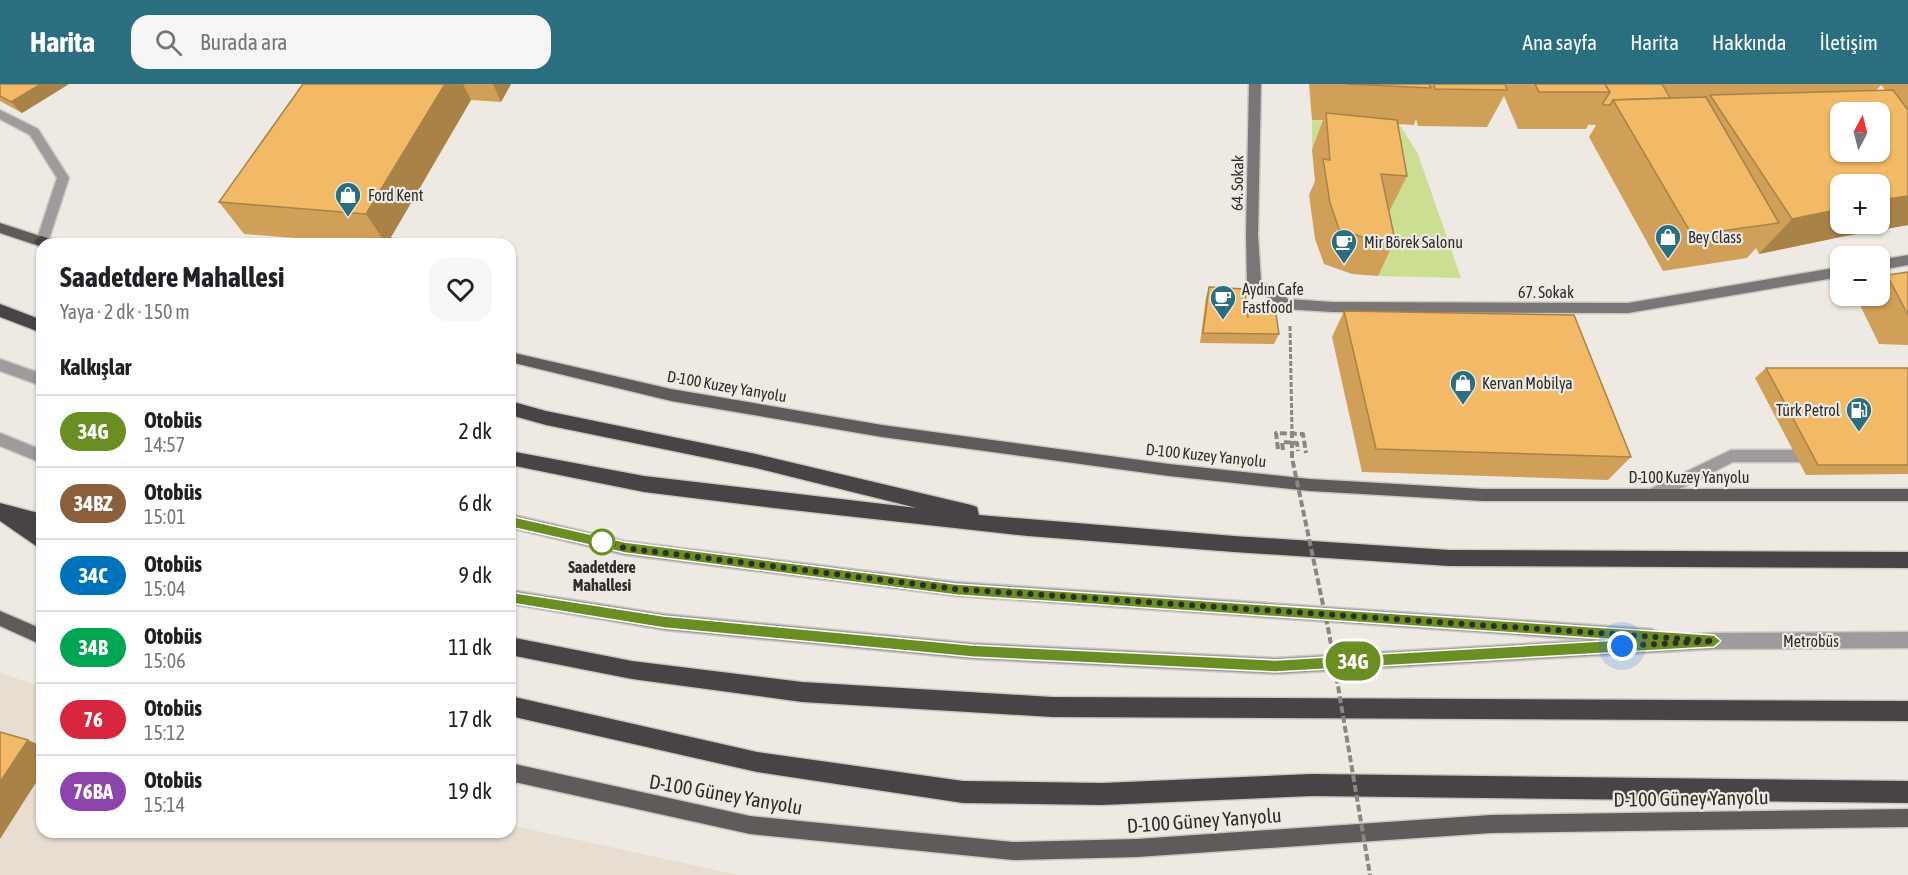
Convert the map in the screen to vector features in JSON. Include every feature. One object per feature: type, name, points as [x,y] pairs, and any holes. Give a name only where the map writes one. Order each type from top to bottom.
[{"type":"highway","points":[[0,310],[36,325]]},
{"type":"highway","points":[[516,410],[546,418],[756,461],[928,501],[1028,528]]},
{"type":"highway","points":[[516,459],[644,484],[1028,528],[1449,558],[1908,560]]},
{"type":"highway","points":[[0,510],[36,520]]},
{"type":"highway","points":[[0,510],[36,537]]},
{"type":"highway","points":[[516,647],[632,670],[802,692],[1052,707],[1908,711]]},
{"type":"highway","points":[[516,707],[757,762],[963,792],[1102,794],[1312,785],[1908,792]]},
{"type":"main road","points":[[0,228],[36,240]]},
{"type":"main road","name":"D-100 Kuzey Yanyolu","points":[[516,358],[671,396],[882,431],[1169,470],[1310,485],[1472,494],[1908,495]]},
{"type":"main road","points":[[0,618],[36,634]]},
{"type":"main road","name":"D-100 Güney Yanyolu","points":[[516,773],[750,825],[1013,851],[1137,848],[1491,824],[1908,818]]},
{"type":"street","name":"64. Sokak","points":[[1254,283],[1252,235],[1255,84]]},
{"type":"street","points":[[1890,263],[1908,260]]},
{"type":"street","name":"67. Sokak","points":[[1254,283],[1285,304],[1628,308],[1830,274]]},
{"type":"lane","points":[[0,114],[34,132],[63,178],[45,238]]},
{"type":"lane","points":[[0,365],[36,378]]},
{"type":"lane","points":[[0,439],[36,454]]},
{"type":"lane","points":[[1653,495],[1731,456],[1825,456]]},
{"type":"lane","name":"Metrobüs","points":[[516,522],[625,548],[956,589],[1714,641]]},
{"type":"lane","name":"Metrobüs","points":[[516,598],[664,622],[972,651],[1275,666],[1714,641],[1908,640]]},
{"type":"path","points":[[1290,326],[1292,458],[1329,633],[1370,875]]},
{"type":"shaded area","points":[[0,673],[36,685],[36,838],[516,838],[516,826],[738,875],[0,875]]},
{"type":"green space","points":[[1312,120],[1399,124],[1418,154],[1461,278],[1378,276],[1366,210],[1390,212],[1381,157],[1312,150]]},
{"type":"building","points":[[0,84],[41,84],[11,102],[0,96]]},
{"type":"building","points":[[303,84],[445,84],[366,214],[219,202]]},
{"type":"building","points":[[1347,84],[1429,84],[1431,88]]},
{"type":"building","points":[[1434,84],[1505,84],[1507,90],[1435,89]]},
{"type":"building","points":[[1535,84],[1605,84],[1610,92],[1539,92]]},
{"type":"building","points":[[1605,84],[1662,84],[1670,98],[1613,100],[1610,105],[1603,105],[1610,92]]},
{"type":"building","points":[[1893,90],[1908,110],[1908,196],[1890,199],[1890,174],[1830,174],[1830,211],[1792,219],[1710,95]]},
{"type":"building","points":[[1706,97],[1779,223],[1692,235],[1613,100]]},
{"type":"building","points":[[1326,113],[1397,120],[1407,176],[1381,174],[1395,240],[1368,239],[1339,229],[1330,203],[1323,159],[1330,160]]},
{"type":"building","points":[[1908,272],[1908,315],[1890,281],[1890,275]]},
{"type":"building","points":[[1209,287],[1245,289],[1248,318],[1247,305],[1275,307],[1279,334],[1203,333]]},
{"type":"building","name":"Kervan Mobilya","points":[[1344,311],[1574,315],[1631,457],[1376,449]]},
{"type":"building","points":[[1766,368],[1908,368],[1908,465],[1818,465]]},
{"type":"building","points":[[0,732],[28,740],[0,782]]},
{"type":"bus line","name":"34G","points":[[516,522],[625,548],[956,589],[1714,641],[1275,666],[972,651],[664,622],[516,598]]},
{"type":"place","name":"Ford Kent","points":[[348,218]]},
{"type":"place","name":"Bey Class","points":[[1668,260]]},
{"type":"place","name":"Mir Börek Salonu","points":[[1344,265]]},
{"type":"place","name":"Aydın Cafe Fastfood","points":[[1223,321]]},
{"type":"place","name":"Kervan Mobilya","points":[[1463,406]]},
{"type":"place","name":"Türk Petrol","points":[[1859,433]]},
{"type":"place","name":"Saadetdere Mahallesi","points":[[602,542]]},
{"type":"route","points":[[602,542],[625,548],[956,589],[1714,641],[1622,646]]}]
